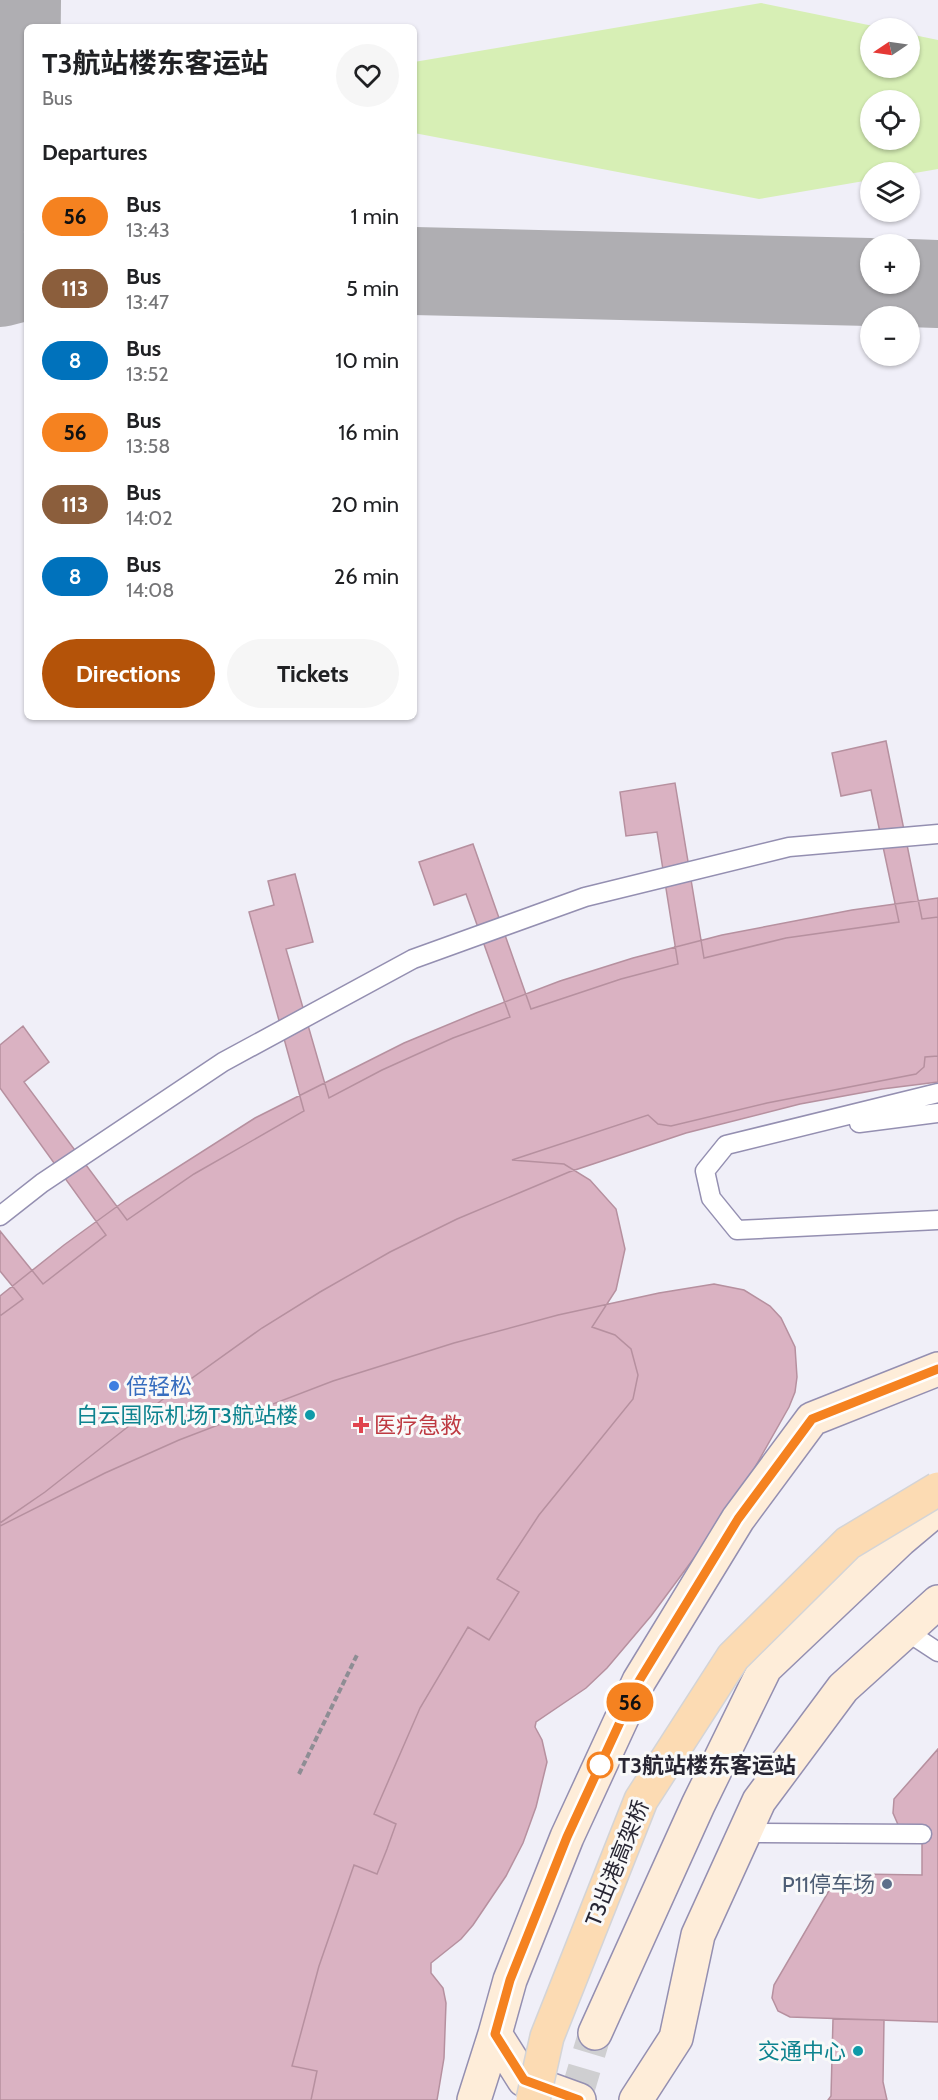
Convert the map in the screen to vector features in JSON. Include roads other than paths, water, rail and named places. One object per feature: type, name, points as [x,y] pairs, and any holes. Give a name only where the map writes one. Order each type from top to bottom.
[{"type":"main road","points":[[474,2100],[510,1980],[567,1837],[639,1681],[738,1519],[812,1419],[938,1369]]},
{"type":"main road","name":"T3出港高架桥","points":[[533,2100],[547,2037],[641,1800],[733,1657],[848,1543],[938,1489]]},
{"type":"main road","points":[[595,2034],[698,1805],[765,1668],[900,1540],[938,1508]]},
{"type":"main road","points":[[636,2100],[676,2037],[698,1935],[759,1801],[843,1688],[938,1602]]},
{"type":"main road","points":[[495,2034],[524,2080],[579,2100]]},
{"type":"lane","points":[[0,1216],[42,1183],[224,1062],[413,959],[585,897],[778,849],[938,834]]},
{"type":"lane","points":[[938,1094],[726,1145],[705,1171],[711,1198],[737,1230],[938,1220]]},
{"type":"lane","points":[[772,1134],[938,1113]]},
{"type":"lane","points":[[906,1631],[938,1652]]},
{"type":"lane","points":[[744,1833],[922,1834]]},
{"type":"tunnel","points":[[575,2100],[595,2033]]},
{"type":"place","name":"倍轻松","points":[[114,1386]]},
{"type":"place","name":"白云国际机场T3航站楼","points":[[310,1415]]},
{"type":"place","name":"医疗急救","points":[[361,1425]]},
{"type":"place","name":"T3航站楼东客运站","points":[[600,1765]]},
{"type":"place","name":"P11停车场","points":[[887,1884]]},
{"type":"place","name":"交通中心","points":[[858,2051]]}]
